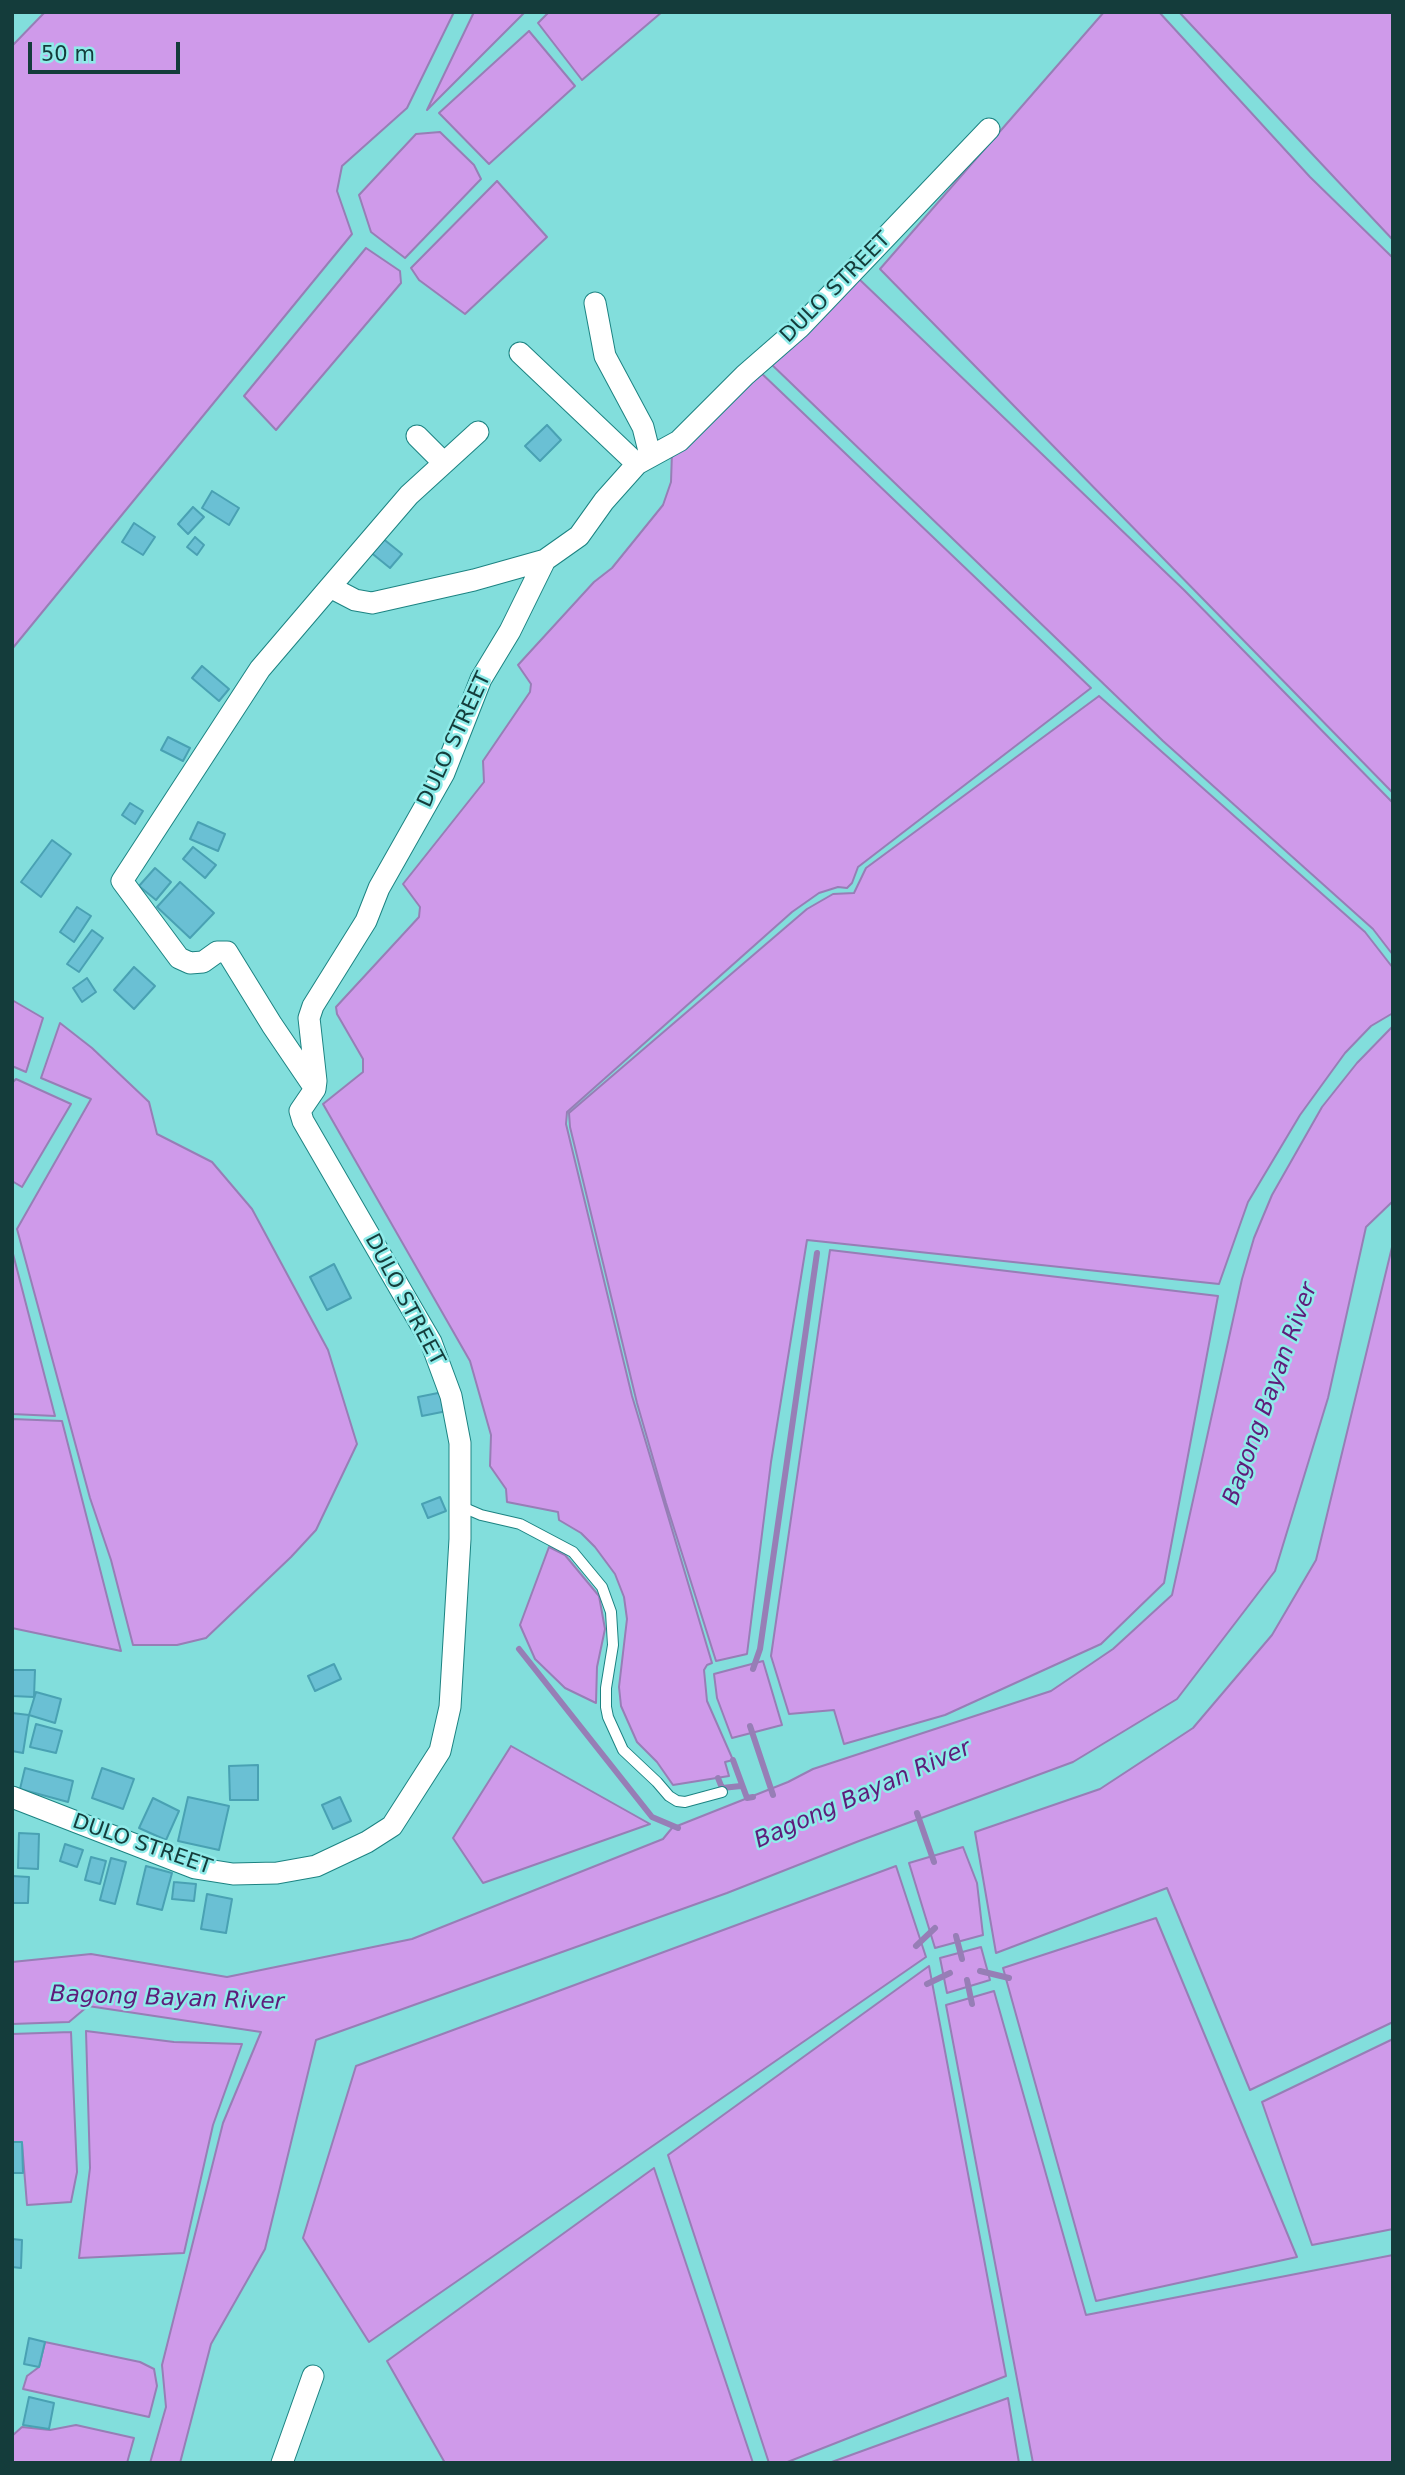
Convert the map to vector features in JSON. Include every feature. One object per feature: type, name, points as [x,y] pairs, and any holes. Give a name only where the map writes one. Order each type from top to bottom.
[{"type":"street","name":"DULO STREET","points":[[644,459],[679,441],[745,375],[800,327],[989,129]]},
{"type":"street","points":[[330,587],[355,600],[372,603],[474,580],[545,560],[579,536],[604,501],[644,459],[643,426],[605,356],[595,303]]},
{"type":"street","points":[[520,353],[644,459]]},
{"type":"street","points":[[314,1089],[227,952],[217,952],[203,962],[190,963],[179,958],[122,881],[260,668],[409,495],[478,432]]},
{"type":"street","points":[[417,436],[444,463]]},
{"type":"street","name":"DULO STREET","points":[[12,1797],[195,1868],[233,1874],[277,1873],[316,1866],[392,1826],[440,1751],[450,1707],[460,1506],[460,1443],[451,1396],[431,1342],[303,1121],[300,1111],[314,1089],[316,1075],[309,1018],[313,1006],[366,921],[379,888],[444,773],[481,679],[510,631],[545,560]]},
{"type":"street","points":[[282,2463],[313,2376]]},
{"type":"lane","points":[[460,1506],[481,1515],[520,1524],[573,1552],[602,1587],[611,1612],[613,1645],[606,1688],[606,1707],[623,1750],[668,1796],[677,1801],[685,1802],[722,1792]]},
{"type":"water","points":[[45,12],[454,12],[407,108],[342,166],[337,191],[352,234],[12,649],[12,46]]},
{"type":"water","points":[[474,12],[525,12],[427,110]]},
{"type":"water","points":[[549,12],[662,12],[582,80],[538,23]]},
{"type":"water","points":[[1104,12],[1159,12],[1310,177],[1393,258],[1393,793],[880,269]]},
{"type":"water","points":[[1179,12],[1393,12],[1393,240]]},
{"type":"water","points":[[529,31],[575,86],[489,164],[439,113]]},
{"type":"water","points":[[440,132],[474,165],[481,179],[405,258],[371,232],[359,195],[416,134]]},
{"type":"water","points":[[497,181],[547,237],[465,314],[419,280],[411,268]]},
{"type":"water","points":[[366,248],[400,271],[401,283],[276,430],[244,396]]},
{"type":"water","points":[[859,279],[1184,590],[1393,803],[1393,955],[1373,929],[1163,741],[768,361]]},
{"type":"water","points":[[758,370],[1091,688],[858,867],[852,883],[847,888],[838,887],[819,893],[792,912],[567,1112],[566,1124],[632,1396],[712,1663],[704,1670],[707,1701],[733,1760],[725,1762],[729,1776],[673,1785],[657,1762],[637,1742],[621,1706],[619,1687],[627,1619],[624,1597],[615,1574],[581,1533],[559,1520],[558,1512],[507,1502],[506,1489],[490,1466],[491,1435],[470,1361],[323,1104],[363,1072],[363,1059],[337,1014],[336,1007],[419,917],[420,907],[403,884],[484,782],[483,761],[530,692],[531,684],[518,665],[594,582],[612,568],[663,505],[671,482],[672,452]]},
{"type":"water","points":[[1099,696],[1365,932],[1393,968],[1393,1013],[1371,1026],[1345,1053],[1300,1115],[1248,1202],[1219,1284],[807,1240],[771,1462],[747,1654],[716,1661],[637,1403],[570,1127],[569,1113],[807,909],[833,894],[854,893],[866,868]]},
{"type":"water","points":[[12,1000],[43,1018],[26,1072],[12,1066]]},
{"type":"water","points":[[60,1023],[92,1048],[149,1102],[157,1134],[212,1162],[252,1209],[328,1350],[357,1444],[316,1530],[206,1638],[177,1645],[133,1645],[17,1229],[91,1099],[41,1078]]},
{"type":"water","name":"Bagong Bayan River","points":[[1393,1026],[1393,1201],[1366,1227],[1328,1398],[1275,1571],[1177,1699],[1073,1762],[727,1893],[316,2040],[265,2249],[211,2344],[180,2463],[150,2463],[166,2407],[162,2365],[223,2123],[261,2032],[88,2006],[69,2022],[12,2024],[12,1962],[91,1954],[227,1977],[412,1939],[663,1839],[672,1828],[788,1782],[813,1769],[1051,1691],[1113,1649],[1172,1595],[1242,1279],[1254,1238],[1272,1195],[1322,1107],[1357,1063]]},
{"type":"water","points":[[16,1079],[71,1104],[22,1187],[12,1181],[12,1083]]},
{"type":"water","points":[[1393,1243],[1393,2022],[1250,2090],[1167,1888],[996,1953],[975,1832],[1100,1789],[1193,1728],[1272,1635],[1316,1560]]},
{"type":"water","points":[[12,1250],[55,1416],[12,1414]]},
{"type":"water","points":[[830,1250],[1218,1296],[1164,1583],[1101,1644],[945,1715],[844,1744],[834,1710],[789,1714],[771,1656]]},
{"type":"water","points":[[12,1419],[62,1421],[121,1651],[12,1628]]},
{"type":"water","points":[[549,1547],[565,1555],[599,1596],[605,1629],[597,1667],[596,1703],[565,1688],[535,1659],[520,1625]]},
{"type":"water","points":[[763,1661],[782,1725],[732,1738],[717,1698],[714,1674]]},
{"type":"water","points":[[511,1746],[650,1824],[483,1883],[453,1838]]},
{"type":"water","points":[[963,1847],[977,1883],[983,1935],[935,1948],[909,1863]]},
{"type":"water","points":[[896,1866],[926,1957],[369,2342],[303,2238],[356,2066]]},
{"type":"water","points":[[1156,1918],[1297,2257],[1096,2301],[1003,1968]]},
{"type":"water","points":[[981,1947],[990,1980],[947,1993],[940,1958]]},
{"type":"water","points":[[929,1966],[1006,2376],[785,2463],[769,2463],[668,2155]]},
{"type":"water","points":[[994,1991],[1086,2315],[1393,2255],[1393,2463],[1033,2463],[946,2005]]},
{"type":"water","points":[[86,2031],[174,2042],[242,2044],[213,2125],[184,2253],[79,2258],[90,2168]]},
{"type":"water","points":[[71,2032],[77,2172],[71,2202],[27,2205],[22,2143],[12,2142],[12,2034]]},
{"type":"water","points":[[1393,2039],[1393,2229],[1312,2245],[1262,2102]]},
{"type":"water","points":[[654,2168],[753,2463],[445,2463],[387,2361]]},
{"type":"water","points":[[45,2342],[140,2362],[154,2369],[157,2386],[149,2417],[23,2389],[27,2376],[39,2367]]},
{"type":"water","points":[[1008,2398],[1019,2463],[829,2463]]},
{"type":"water","points":[[76,2425],[134,2438],[127,2463],[12,2463],[12,2436],[22,2427],[50,2430]]},
{"type":"building","points":[[547,425],[561,440],[540,461],[525,446]]},
{"type":"building","points":[[212,491],[239,508],[229,525],[202,508]]},
{"type":"building","points":[[193,507],[204,517],[188,534],[178,524]]},
{"type":"building","points":[[134,523],[155,537],[143,555],[122,542]]},
{"type":"building","points":[[195,537],[204,545],[197,555],[187,547]]},
{"type":"building","points":[[381,537],[402,554],[390,568],[369,551]]},
{"type":"building","points":[[202,666],[229,689],[219,701],[192,678]]},
{"type":"building","points":[[168,737],[190,748],[183,761],[161,750]]},
{"type":"building","points":[[130,803],[143,811],[135,824],[122,815]]},
{"type":"building","points":[[198,822],[225,834],[218,851],[190,839]]},
{"type":"building","points":[[52,840],[71,854],[41,897],[21,882]]},
{"type":"building","points":[[193,847],[216,865],[205,878],[183,859]]},
{"type":"building","points":[[155,868],[171,882],[156,900],[139,886]]},
{"type":"building","points":[[180,882],[214,913],[190,938],[157,907]]},
{"type":"building","points":[[77,907],[91,916],[74,942],[60,932]]},
{"type":"building","points":[[92,930],[103,938],[79,972],[67,964]]},
{"type":"building","points":[[134,967],[155,986],[134,1009],[114,990]]},
{"type":"building","points":[[87,978],[96,992],[82,1002],[73,988]]},
{"type":"building","points":[[334,1264],[351,1298],[327,1310],[310,1277]]},
{"type":"building","points":[[443,1392],[447,1411],[422,1416],[418,1397]]},
{"type":"building","points":[[440,1497],[446,1511],[428,1518],[422,1504]]},
{"type":"building","points":[[334,1664],[341,1679],[315,1691],[308,1676]]},
{"type":"building","points":[[12,1670],[35,1670],[34,1697],[12,1696]]},
{"type":"building","points":[[36,1692],[61,1699],[55,1723],[29,1715]]},
{"type":"building","points":[[12,1713],[29,1715],[23,1753],[12,1751]]},
{"type":"building","points":[[36,1724],[62,1731],[56,1753],[30,1747]]},
{"type":"building","points":[[258,1765],[258,1800],[230,1800],[229,1766]]},
{"type":"building","points":[[25,1768],[73,1781],[68,1802],[20,1789]]},
{"type":"building","points":[[102,1768],[134,1779],[123,1809],[92,1798]]},
{"type":"building","points":[[188,1797],[229,1806],[219,1850],[178,1841]]},
{"type":"building","points":[[340,1797],[351,1821],[333,1829],[322,1805]]},
{"type":"building","points":[[153,1798],[179,1811],[166,1840],[139,1828]]},
{"type":"building","points":[[19,1833],[39,1834],[38,1869],[18,1868]]},
{"type":"building","points":[[65,1844],[83,1850],[77,1867],[60,1861]]},
{"type":"building","points":[[91,1857],[106,1861],[100,1884],[85,1880]]},
{"type":"building","points":[[111,1858],[126,1862],[115,1904],[100,1900]]},
{"type":"building","points":[[146,1866],[172,1873],[162,1910],[137,1904]]},
{"type":"building","points":[[12,1876],[29,1877],[28,1903],[12,1903]]},
{"type":"building","points":[[174,1882],[196,1884],[194,1901],[172,1899]]},
{"type":"building","points":[[207,1894],[232,1899],[226,1933],[201,1929]]},
{"type":"building","points":[[12,2142],[22,2142],[23,2173],[12,2173]]},
{"type":"building","points":[[12,2239],[22,2240],[21,2268],[12,2267]]},
{"type":"building","points":[[29,2338],[45,2342],[39,2367],[24,2364]]},
{"type":"building","points":[[29,2397],[54,2403],[49,2429],[23,2425]]},
{"type":"waterway","points":[[753,1669],[760,1649],[817,1253]]},
{"type":"waterway","points":[[519,1649],[652,1817],[678,1828]]},
{"type":"waterway","points":[[750,1726],[773,1795]]},
{"type":"waterway","points":[[733,1760],[747,1798],[753,1797]]},
{"type":"waterway","points":[[718,1778],[722,1788],[741,1786]]},
{"type":"waterway","points":[[917,1813],[934,1862]]},
{"type":"waterway","points":[[916,1946],[935,1928]]},
{"type":"waterway","points":[[956,1936],[962,1959]]},
{"type":"waterway","points":[[980,1971],[1009,1978]]},
{"type":"waterway","points":[[927,1984],[950,1973]]},
{"type":"waterway","points":[[967,1980],[972,2004]]}]
